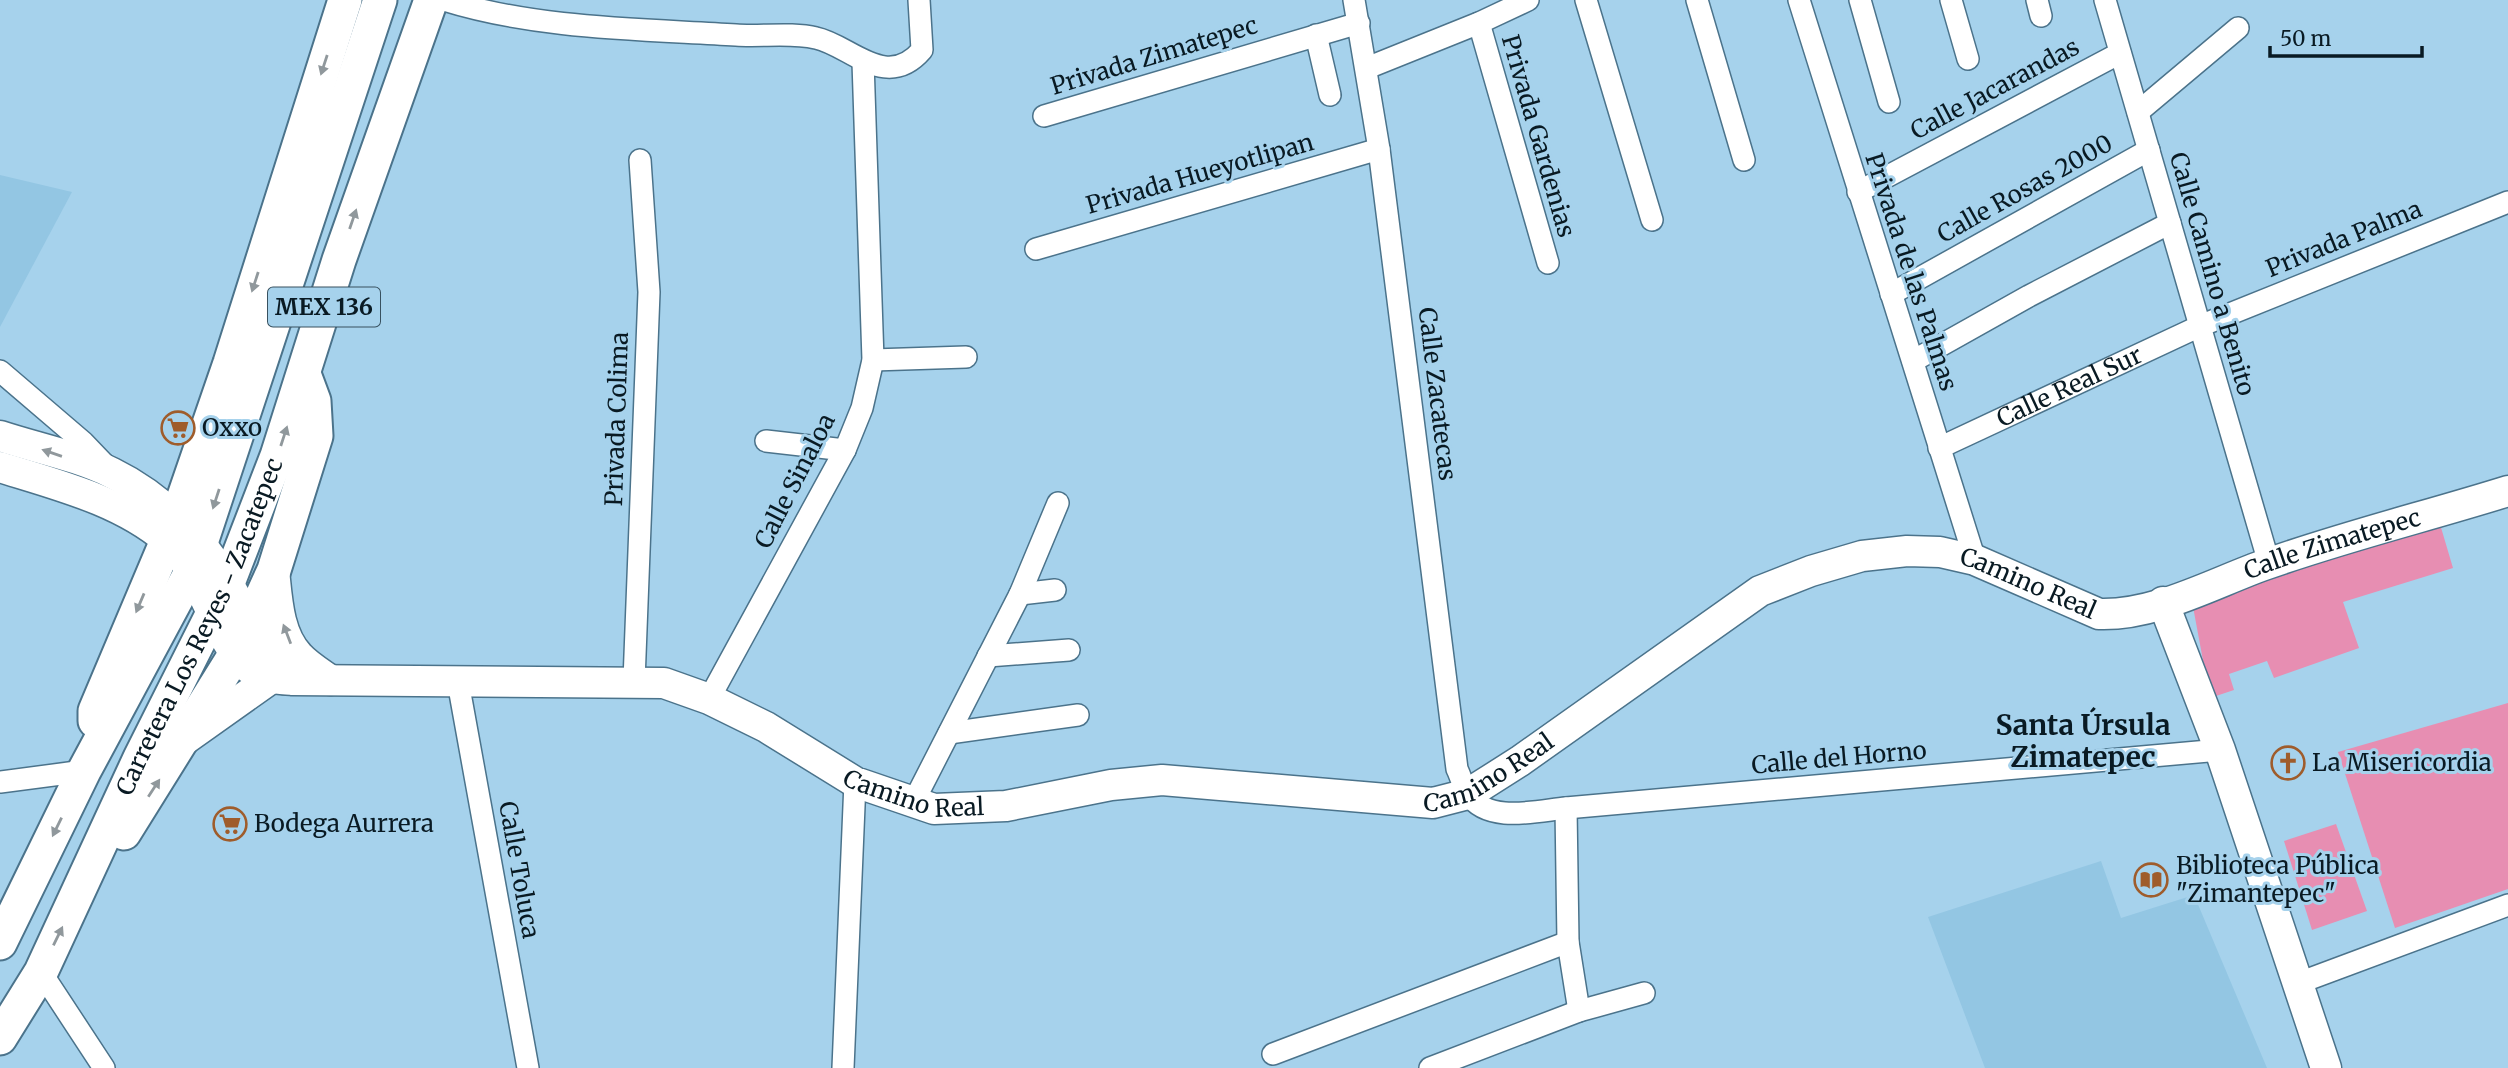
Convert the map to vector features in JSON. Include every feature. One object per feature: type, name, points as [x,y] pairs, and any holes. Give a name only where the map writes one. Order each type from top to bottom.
[{"type":"main road","points":[[91,757],[94,711],[172,529],[230,363],[345,0]]},
{"type":"main road","name":"Carretera Los Reyes - Zacatepec","points":[[0,943],[9,910],[197,557],[380,0]]},
{"type":"main road","name":"Carretera Los Reyes - Zacatepec","points":[[0,1038],[41,972],[96,859],[140,758],[228,583],[278,456],[339,260],[431,0]]},
{"type":"main road","points":[[96,859],[128,828],[184,740],[243,640],[274,570],[316,436],[314,401],[304,374]]},
{"type":"main road","points":[[0,436],[112,473],[172,529],[197,557],[228,583],[253,672],[277,679]]},
{"type":"main road","points":[[0,467],[81,492],[126,514],[172,529]]},
{"type":"main road","name":"Calle Zimatepec","points":[[2163,603],[2269,563],[2506,499]]},
{"type":"main road","name":"Camino Real","points":[[277,679],[664,682],[709,699],[766,727],[855,782],[934,809],[1006,806],[1111,785],[1162,780],[1433,803],[1468,794],[1520,761],[1760,591],[1811,571],[1862,556],[1907,551],[1940,552],[1975,560],[2099,614],[2116,615],[2163,603]]},
{"type":"main road","points":[[197,557],[214,613],[243,640]]},
{"type":"main road","points":[[274,570],[278,609],[288,641],[299,656],[330,680]]},
{"type":"main road","points":[[2163,603],[2220,750],[2326,1068]]},
{"type":"main road","points":[[184,740],[277,679]]},
{"type":"street","points":[[444,0],[486,13],[564,23],[817,38],[863,62],[897,66],[913,60],[922,50],[919,0]]},
{"type":"street","name":"Calle Zacatecas","points":[[1354,0],[1379,149],[1457,769],[1468,794]]},
{"type":"street","points":[[1367,68],[1479,23],[1528,0]]},
{"type":"street","points":[[1586,0],[1652,220]]},
{"type":"street","points":[[1698,0],[1744,160]]},
{"type":"street","name":"Privada de las Palmas","points":[[1799,0],[1975,560]]},
{"type":"street","points":[[1860,0],[1889,102]]},
{"type":"street","points":[[1951,0],[1969,59]]},
{"type":"street","name":"Calle Camino a Benito","points":[[2105,0],[2269,563]]},
{"type":"street","name":"Privada Zimatepec","points":[[1044,116],[1359,23]]},
{"type":"street","name":"Privada Gardenias","points":[[1479,23],[1548,264]]},
{"type":"street","points":[[2138,112],[2238,28]]},
{"type":"street","points":[[1316,35],[1330,95]]},
{"type":"street","name":"Calle Jacarandas","points":[[1858,192],[2120,53]]},
{"type":"street","name":"Calle Sinaloa","points":[[709,699],[845,450],[862,408],[873,360],[863,62]]},
{"type":"street","name":"Privada Hueyotlipan","points":[[1036,249],[1379,149]]},
{"type":"street","name":"Calle Rosas 2000","points":[[1891,295],[2149,150]]},
{"type":"street","name":"Privada Colima","points":[[634,681],[649,292],[640,160]]},
{"type":"street","name":"Privada Palma","points":[[2200,326],[2508,202]]},
{"type":"street","points":[[1913,362],[2029,296],[2170,223]]},
{"type":"street","name":"Calle Real Sur","points":[[1939,448],[2200,326]]},
{"type":"street","points":[[873,360],[965,357]]},
{"type":"street","points":[[0,371],[83,442],[112,473]]},
{"type":"street","points":[[766,441],[845,450]]},
{"type":"street","points":[[913,803],[1020,594],[1058,503]]},
{"type":"street","points":[[1020,594],[1055,590]]},
{"type":"street","points":[[988,656],[1069,650]]},
{"type":"street","name":"Calle Toluca","points":[[458,682],[528,1068]]},
{"type":"street","points":[[949,733],[1078,715]]},
{"type":"street","name":"Calle del Horno","points":[[1468,794],[1483,808],[1506,813],[2220,750]]},
{"type":"street","points":[[0,782],[91,757]]},
{"type":"street","points":[[843,1068],[855,782]]},
{"type":"street","points":[[1566,808],[1568,942],[1578,1011]]},
{"type":"street","points":[[2296,984],[2508,905]]},
{"type":"street","points":[[1273,1054],[1568,942]]},
{"type":"street","points":[[41,972],[104,1068]]},
{"type":"street","points":[[1430,1068],[1578,1011],[1644,992]]},
{"type":"shaded area","points":[[0,175],[72,192],[0,327]]},
{"type":"shaded area","points":[[2437,514],[2453,568],[2343,602],[2359,648],[2274,678],[2267,661],[2229,674],[2234,690],[2210,698],[2191,596]]},
{"type":"shaded area","points":[[2508,703],[2508,889],[2395,928],[2338,752]]},
{"type":"shaded area","points":[[2336,824],[2367,911],[2312,930],[2284,841]]},
{"type":"shaded area","points":[[2101,861],[2121,918],[2194,895],[2267,1068],[1985,1068],[1928,917]]},
{"type":"place","name":"Oxxo","points":[[178,428]]},
{"type":"place","name":"La Misericordia","points":[[2288,763]]},
{"type":"place","name":"Bodega Aurrera","points":[[230,824]]},
{"type":"place","name":"Biblioteca Pública \"Zimantepec\"","points":[[2151,880]]},
{"type":"district","name":"Santa Úrsula Zimatepec","points":[[2083,741]]}]
